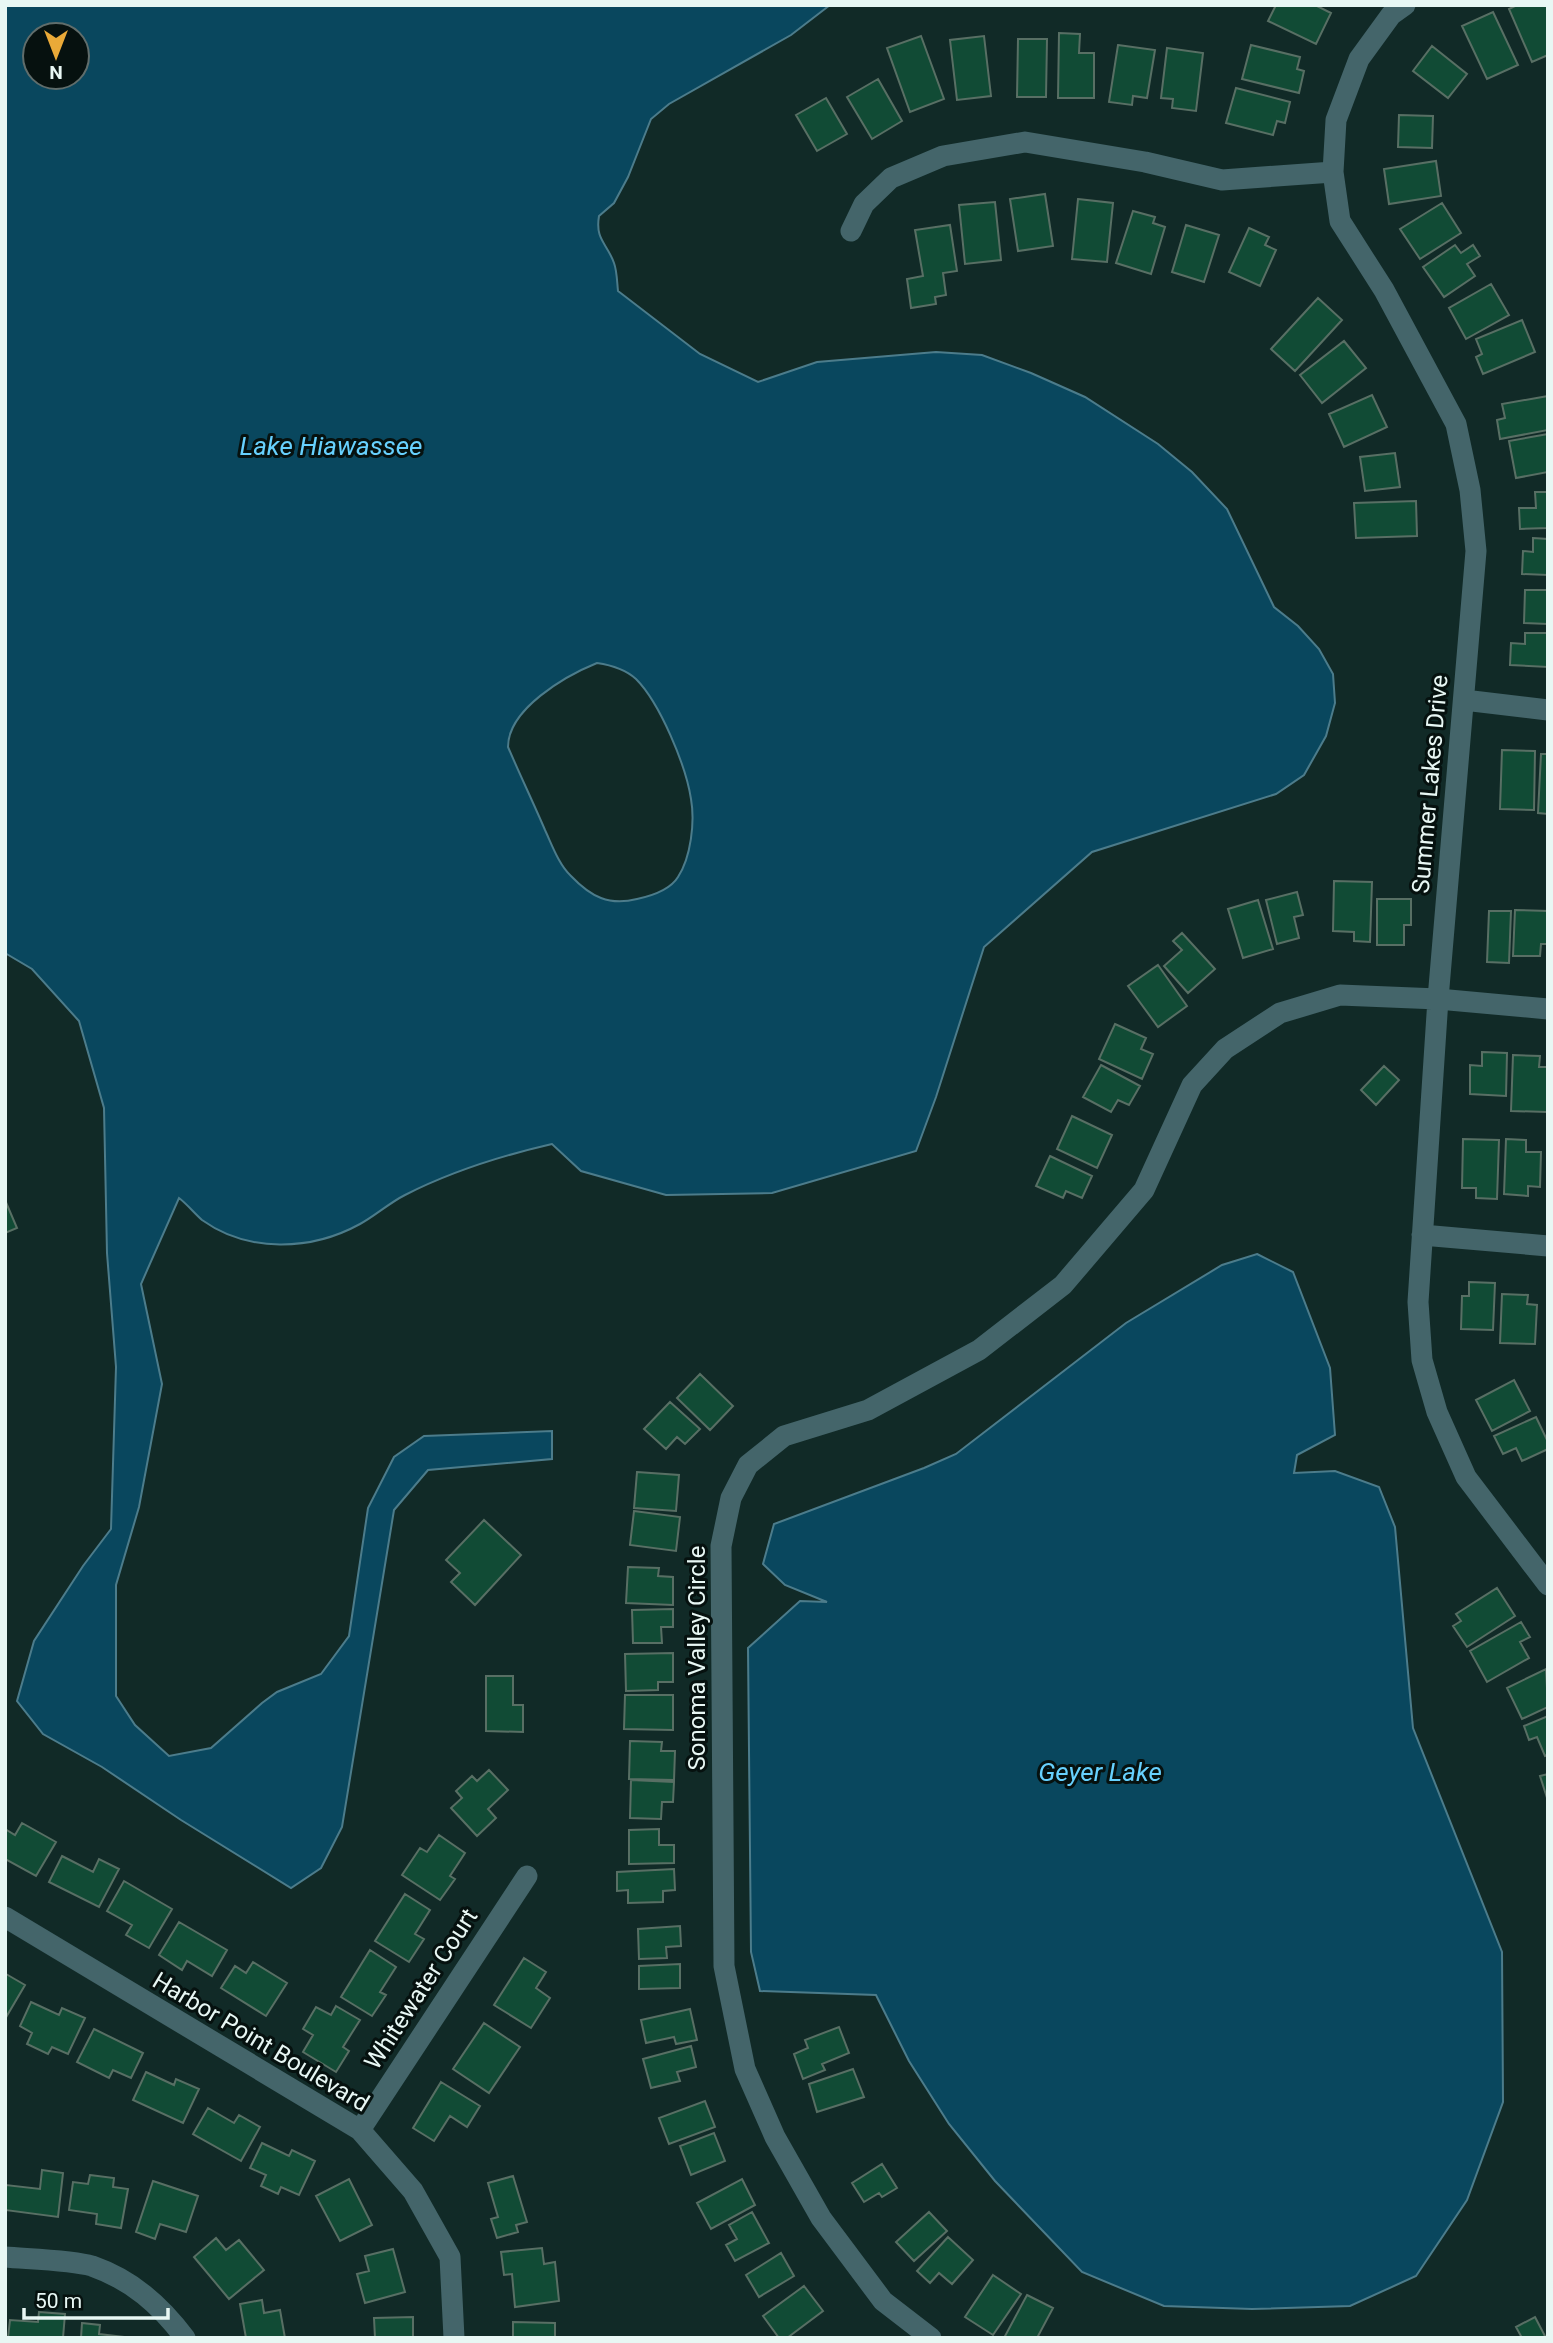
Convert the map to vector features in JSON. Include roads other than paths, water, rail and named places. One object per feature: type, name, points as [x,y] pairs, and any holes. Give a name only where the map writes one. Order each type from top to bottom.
[{"type":"street","name":"Summer Lakes Drive","points":[[1405,5],[1391,15],[1359,59],[1336,120],[1332,172],[1340,221],[1384,290],[1456,424],[1470,490],[1476,551],[1438,999],[1418,1302],[1421,1348],[1437,1412],[1466,1478],[1548,1585]]},
{"type":"street","points":[[851,231],[864,204],[891,178],[943,156],[1025,142],[1145,162],[1222,180],[1332,172]]},
{"type":"street","points":[[1464,700],[1548,710]]},
{"type":"street","name":"Sonoma Valley Circle","points":[[931,2338],[883,2301],[821,2218],[775,2137],[745,2069],[724,1966],[721,1546],[731,1499],[748,1465],[784,1436],[868,1410],[979,1350],[1063,1285],[1144,1190],[1192,1085],[1225,1049],[1280,1013],[1339,995],[1438,999],[1548,1009]]},
{"type":"street","points":[[1422,1235],[1548,1246]]},
{"type":"street","name":"Whitewater Court","points":[[359,2130],[527,1876]]},
{"type":"street","name":"Harbor Point Boulevard","points":[[5,1917],[359,2130],[413,2191],[450,2257],[454,2338]]},
{"type":"street","points":[[5,2257],[90,2266],[131,2285],[165,2311],[185,2338]]},
{"type":"water","name":"Lake Hiawassee","points":[[5,5],[830,5],[791,35],[669,104],[651,119],[628,177],[614,203],[599,216],[599,231],[614,263],[618,291],[700,354],[758,382],[817,362],[936,352],[982,355],[1085,397],[1158,444],[1192,472],[1227,509],[1274,607],[1298,626],[1319,649],[1333,674],[1335,703],[1326,736],[1304,775],[1276,794],[1092,852],[984,947],[916,1151],[772,1193],[666,1195],[581,1171],[552,1144],[458,1171],[405,1195],[366,1221],[341,1233],[301,1243],[259,1243],[220,1231],[202,1220],[179,1198],[141,1284],[162,1384],[139,1507],[116,1585],[116,1696],[135,1725],[169,1756],[211,1748],[277,1692],[321,1674],[349,1636],[368,1508],[394,1457],[424,1436],[552,1431],[552,1459],[428,1470],[394,1510],[342,1827],[321,1868],[291,1888],[102,1767],[43,1734],[17,1701],[34,1641],[83,1566],[111,1529],[116,1367],[107,1253],[104,1108],[79,1021],[32,969],[5,953]],"holes":[[[597,663],[613,666],[636,679],[654,703],[671,736],[684,770],[691,799],[691,839],[678,877],[660,892],[627,901],[609,900],[593,894],[578,883],[559,861],[508,747],[517,720],[540,696],[570,676]]]},
{"type":"water","name":"Geyer Lake","points":[[1257,1254],[1293,1272],[1330,1368],[1335,1435],[1297,1455],[1294,1473],[1335,1471],[1379,1487],[1395,1527],[1413,1728],[1502,1952],[1503,2102],[1467,2200],[1416,2276],[1350,2306],[1252,2309],[1164,2306],[1082,2272],[995,2181],[949,2124],[909,2061],[876,1995],[760,1991],[751,1952],[748,1648],[800,1601],[827,1602],[785,1585],[763,1564],[774,1524],[956,1454],[1126,1323],[1222,1265]]}]
